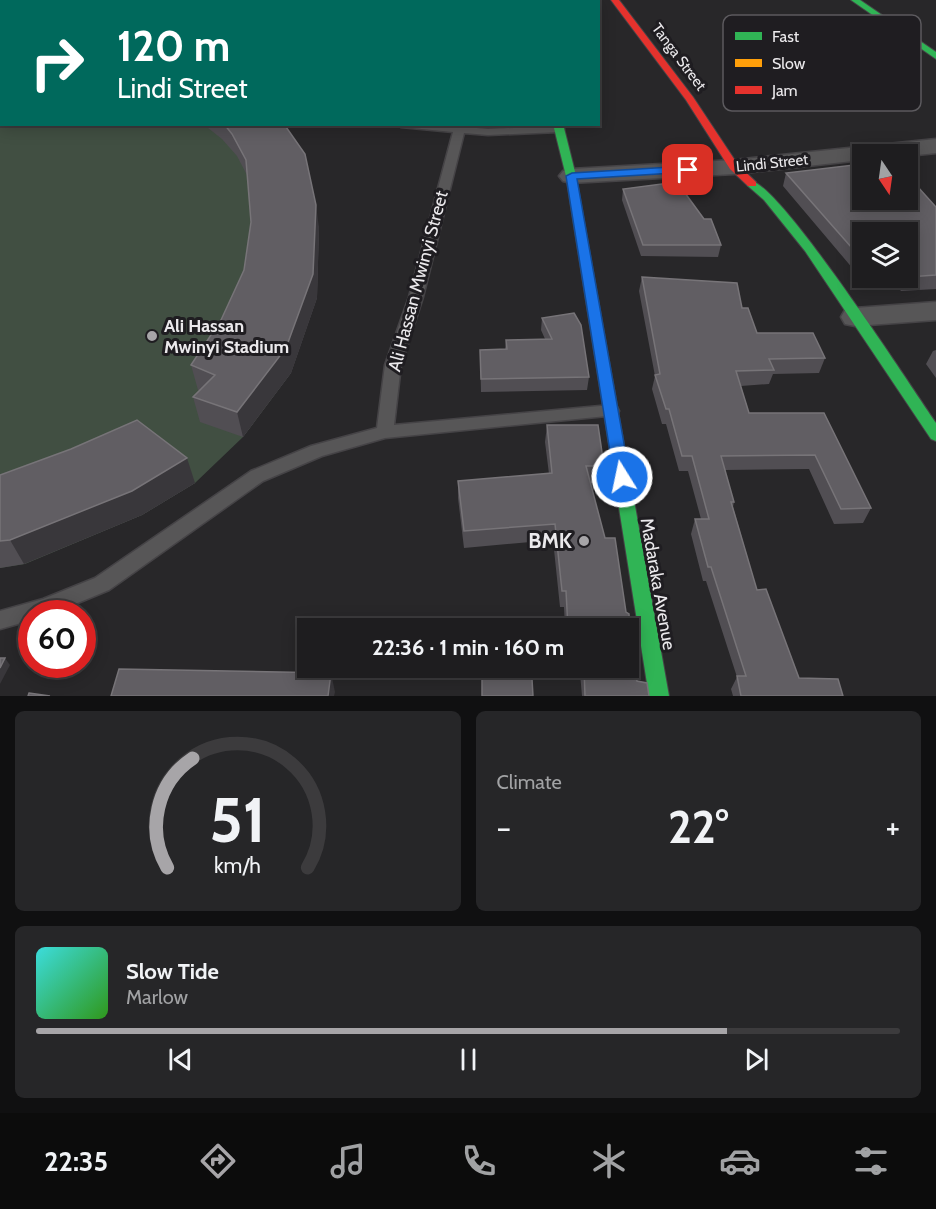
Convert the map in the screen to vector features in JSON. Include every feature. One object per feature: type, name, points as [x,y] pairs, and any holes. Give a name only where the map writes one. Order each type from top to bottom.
[{"type":"street","name":"Tanga Street","points":[[615,0],[690,99],[734,167],[768,198],[809,249],[936,435]]},
{"type":"street","points":[[855,0],[877,15]]},
{"type":"street","points":[[921,46],[936,56]]},
{"type":"street","name":"Madaraka Avenue","points":[[558,127],[572,176],[659,696]]},
{"type":"street","name":"Lindi Street","points":[[572,176],[734,167],[936,146]]},
{"type":"street","points":[[855,317],[936,311]]},
{"type":"lane","points":[[430,126],[516,132],[558,127]]},
{"type":"lane","name":"Ali Hassan Mwinyi Street","points":[[385,432],[393,365],[416,297],[460,128]]},
{"type":"lane","points":[[0,620],[45,607],[102,584],[257,476],[317,451],[385,432],[611,411]]},
{"type":"green space","name":"Ali Hassan Mwinyi Stadium","points":[[0,126],[267,126],[291,373],[243,437],[195,483],[142,515],[25,564],[0,568]]},
{"type":"building","points":[[226,126],[285,126],[305,154],[316,205],[313,274],[286,348],[237,412],[193,397],[215,375],[191,365],[221,320],[244,270],[251,222],[246,160]]},
{"type":"building","points":[[852,165],[852,210],[918,210],[918,187],[936,207],[936,275],[918,276],[918,222],[852,222],[852,248],[786,173]]},
{"type":"building","points":[[677,182],[704,219],[711,219],[721,245],[643,245],[623,189]]},
{"type":"building","points":[[642,277],[737,283],[742,308],[748,308],[757,333],[813,333],[825,358],[769,359],[774,370],[736,371],[749,413],[824,413],[871,508],[841,509],[815,455],[721,456],[734,502],[731,502],[757,590],[766,589],[799,678],[838,679],[843,696],[741,696],[737,676],[746,676],[711,567],[708,567],[695,519],[709,519],[692,456],[682,456],[669,409],[666,409],[655,375],[660,374]]},
{"type":"building","points":[[574,313],[581,325],[589,377],[481,379],[480,350],[507,349],[506,340],[552,339],[542,318]]},
{"type":"building","points":[[137,420],[187,458],[132,491],[10,540],[0,541],[0,475],[71,449]]},
{"type":"building","points":[[547,425],[598,425],[604,466],[586,466],[605,538],[615,538],[626,612],[629,618],[567,618],[566,591],[562,591],[555,524],[464,531],[458,481],[552,473]]},
{"type":"building","points":[[0,658],[5,658],[0,668]]},
{"type":"building","points":[[119,669],[297,672],[297,678],[330,678],[328,696],[111,696]]},
{"type":"building","points":[[482,678],[532,679],[533,696],[482,696]]},
{"type":"building","points":[[584,678],[637,678],[637,681],[647,683],[649,696],[585,696]]},
{"type":"building","points":[[29,693],[50,696],[28,696]]},
{"type":"traffic: fast","points":[[855,0],[877,15]]},
{"type":"traffic: fast","points":[[921,46],[936,56]]},
{"type":"traffic: fast","points":[[558,126],[571,176],[659,696]]},
{"type":"traffic: fast","points":[[752,184],[768,198],[809,249],[936,435]]},
{"type":"traffic: jam","points":[[615,0],[690,99],[734,167],[752,184]]},
{"type":"place","name":"Ali Hassan Mwinyi Stadium","points":[[152,336]]},
{"type":"place","name":"BMK","points":[[584,541]]},
{"type":"route","points":[[622,477],[572,176],[688,170]]}]
